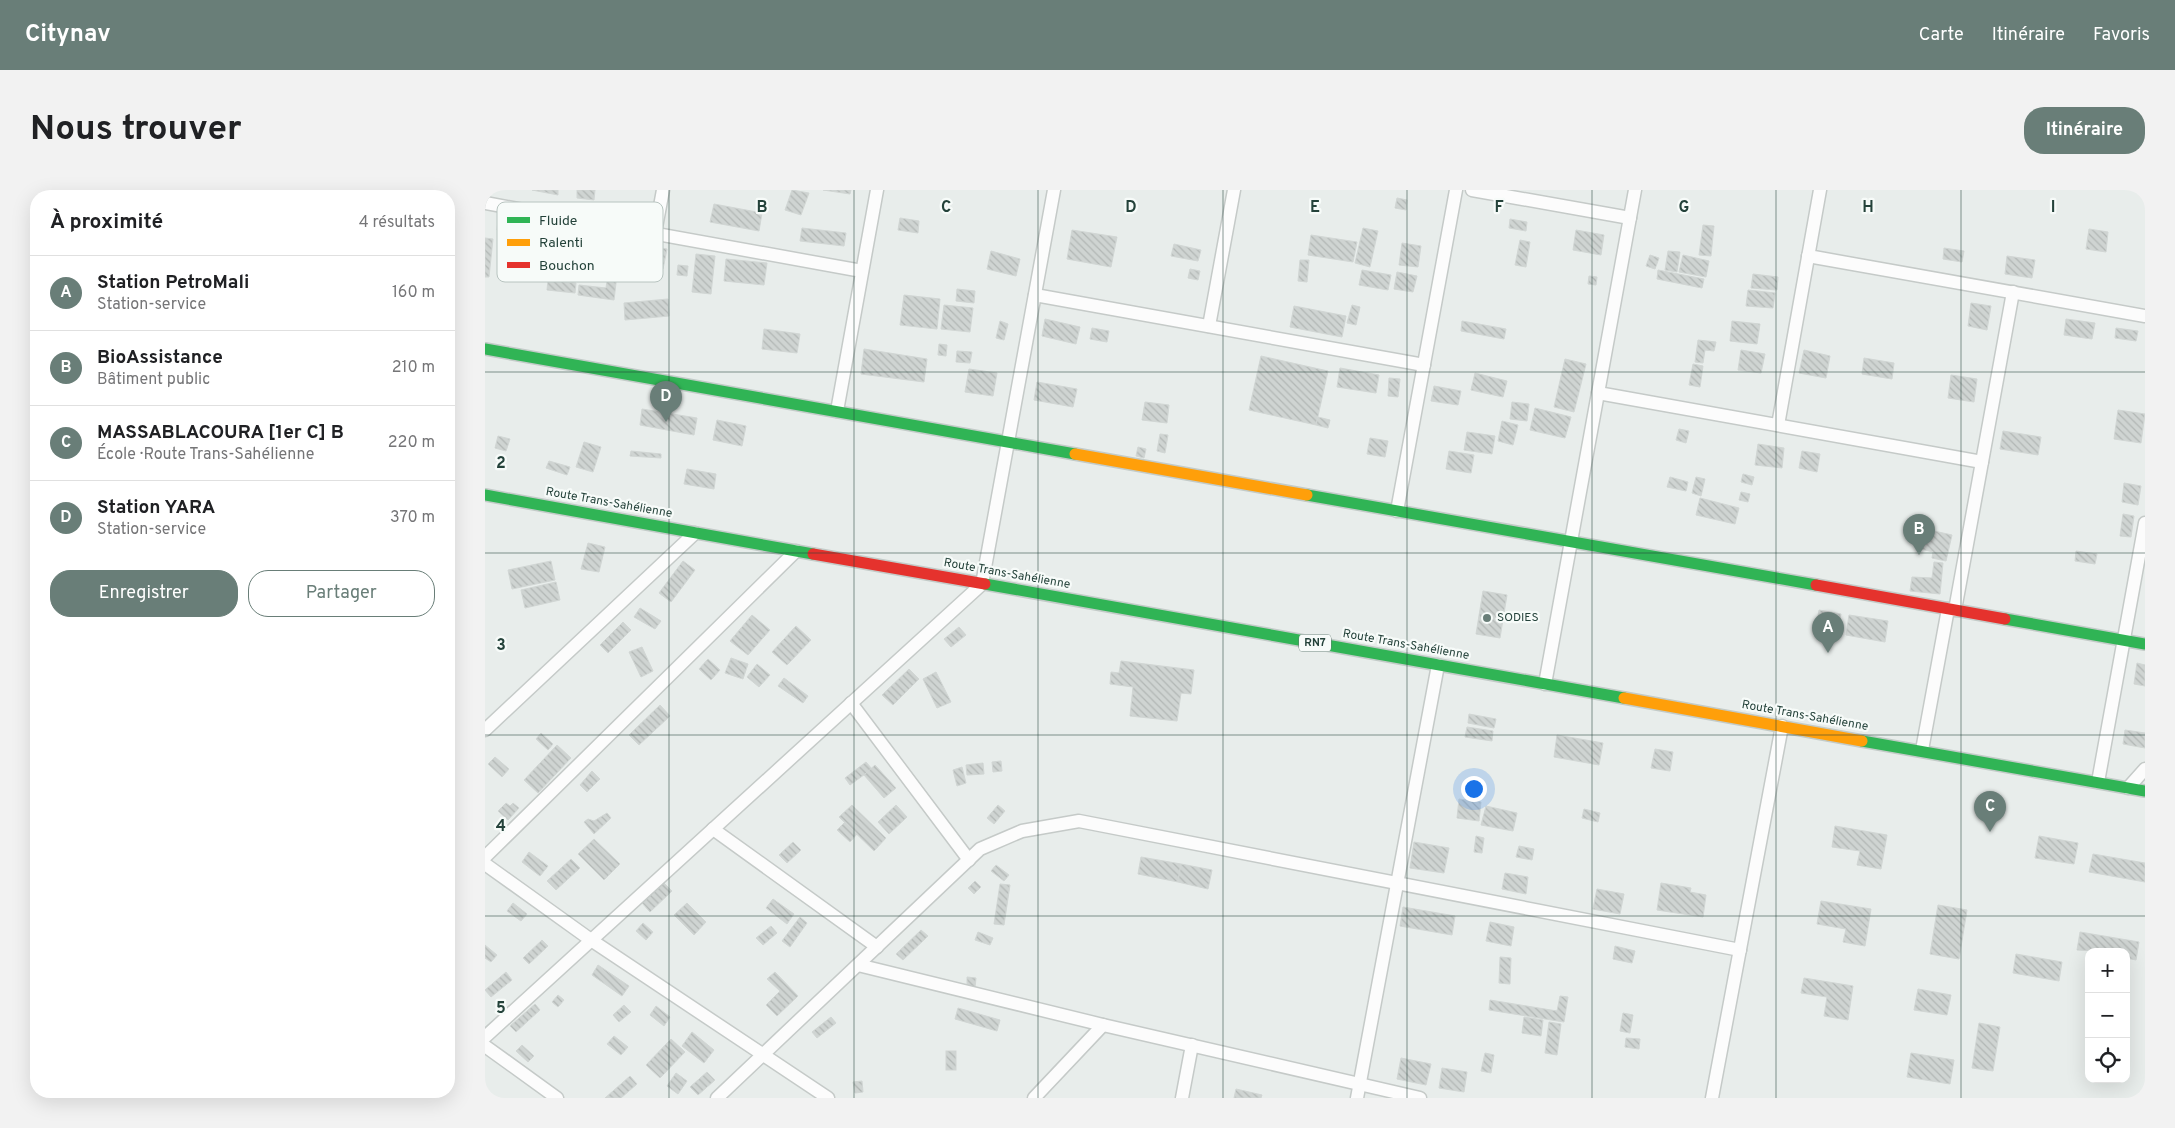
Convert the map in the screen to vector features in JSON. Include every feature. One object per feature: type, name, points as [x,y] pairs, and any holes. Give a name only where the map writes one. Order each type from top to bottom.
[{"type":"main road","points":[[485,348],[2145,644]]},
{"type":"main road","name":"Route Trans-Sahélienne","points":[[485,495],[2145,791]]},
{"type":"street","points":[[837,411],[877,190]]},
{"type":"street","points":[[485,1037],[982,584],[1054,190]]},
{"type":"street","points":[[1209,326],[1234,190]]},
{"type":"street","points":[[1397,511],[1456,190]]},
{"type":"street","points":[[1472,190],[1630,218]]},
{"type":"street","points":[[1545,684],[1635,190]]},
{"type":"street","points":[[1777,425],[1821,190]]},
{"type":"street","points":[[663,234],[863,271]]},
{"type":"street","points":[[1808,256],[2145,316]]},
{"type":"street","points":[[1922,750],[1982,462],[2013,292]]},
{"type":"street","points":[[1035,295],[1424,365]]},
{"type":"street","points":[[1598,393],[1982,462]]},
{"type":"street","points":[[2098,782],[2145,522]]},
{"type":"street","points":[[485,730],[695,533]]},
{"type":"street","points":[[485,857],[796,551]]},
{"type":"street","points":[[1357,1098],[1438,665]]},
{"type":"street","points":[[851,703],[969,860]]},
{"type":"street","points":[[1712,1098],[1782,726]]},
{"type":"street","points":[[2128,788],[2145,769]]},
{"type":"street","points":[[717,1098],[980,849],[1022,831],[1079,821],[1740,950]]},
{"type":"street","points":[[713,829],[877,947]]},
{"type":"street","points":[[485,864],[591,940],[828,1098]]},
{"type":"street","points":[[857,965],[1103,1025],[1420,1098]]},
{"type":"street","points":[[1034,1098],[1103,1025]]},
{"type":"street","points":[[1182,1098],[1191,1045]]},
{"type":"street","points":[[485,1046],[557,1098]]},
{"type":"building","points":[[532,190],[558,190],[558,195]]},
{"type":"building","points":[[577,190],[595,190],[594,200],[577,198]]},
{"type":"building","points":[[792,190],[809,193],[801,215],[785,210]]},
{"type":"building","points":[[823,190],[851,190],[850,194]]},
{"type":"building","points":[[1397,198],[1407,200],[1406,210],[1395,208]]},
{"type":"building","points":[[714,204],[762,213],[759,231],[710,222]]},
{"type":"building","points":[[900,218],[919,221],[918,233],[898,230]]},
{"type":"building","points":[[1510,219],[1527,222],[1526,231],[1509,228]]},
{"type":"building","points":[[1703,225],[1714,226],[1711,256],[1699,255]]},
{"type":"building","points":[[802,228],[846,233],[844,246],[800,241]]},
{"type":"building","points":[[1363,228],[1378,231],[1370,267],[1355,263]]},
{"type":"building","points":[[2089,229],[2108,232],[2106,252],[2086,249]]},
{"type":"building","points":[[1072,230],[1117,237],[1111,267],[1067,259]]},
{"type":"building","points":[[1576,230],[1604,235],[1601,255],[1573,250]]},
{"type":"building","points":[[1311,235],[1357,242],[1353,262],[1308,255]]},
{"type":"building","points":[[485,238],[493,239],[489,277],[485,277]]},
{"type":"building","points":[[1520,240],[1530,242],[1526,267],[1515,265]]},
{"type":"building","points":[[1402,243],[1421,246],[1418,267],[1399,265]]},
{"type":"building","points":[[1174,244],[1201,250],[1198,261],[1171,256]]},
{"type":"building","points":[[663,248],[667,249],[663,269]]},
{"type":"building","points":[[1944,248],[1964,251],[1962,262],[1943,259]]},
{"type":"building","points":[[991,251],[1020,259],[1016,276],[987,269]]},
{"type":"building","points":[[1668,251],[1680,252],[1677,272],[1665,270]]},
{"type":"building","points":[[696,254],[715,256],[711,294],[692,292]]},
{"type":"building","points":[[1650,255],[1659,258],[1655,269],[1646,266]]},
{"type":"building","points":[[1683,255],[1709,261],[1706,277],[1679,272]]},
{"type":"building","points":[[2007,256],[2035,260],[2032,278],[2005,274]]},
{"type":"building","points":[[726,259],[767,263],[764,285],[724,281]]},
{"type":"building","points":[[1300,260],[1309,260],[1307,282],[1298,281]]},
{"type":"building","points":[[678,265],[688,266],[687,276],[677,275]]},
{"type":"building","points":[[1190,269],[1200,271],[1198,280],[1188,278]]},
{"type":"building","points":[[1362,270],[1391,275],[1388,290],[1359,285]]},
{"type":"building","points":[[1658,270],[1704,279],[1702,288],[1657,279]]},
{"type":"building","points":[[1397,272],[1417,276],[1413,292],[1394,289]]},
{"type":"building","points":[[1753,274],[1778,277],[1777,290],[1751,288]]},
{"type":"building","points":[[1589,276],[1597,277],[1596,285],[1588,284]]},
{"type":"building","points":[[548,282],[576,283],[575,293],[547,290]]},
{"type":"building","points":[[607,282],[616,282],[614,300],[578,295],[579,285],[606,288]]},
{"type":"building","points":[[957,289],[975,291],[974,303],[956,301]]},
{"type":"building","points":[[1748,290],[1775,293],[1773,308],[1746,306]]},
{"type":"building","points":[[904,295],[940,299],[937,329],[900,325]]},
{"type":"building","points":[[668,299],[669,316],[625,320],[624,303]]},
{"type":"building","points":[[1971,303],[1991,306],[1987,330],[1968,326]]},
{"type":"building","points":[[944,305],[973,308],[970,332],[941,329]]},
{"type":"building","points":[[1352,305],[1360,307],[1356,325],[1347,323]]},
{"type":"building","points":[[1294,306],[1346,316],[1342,337],[1290,327]]},
{"type":"building","points":[[1045,319],[1080,327],[1076,344],[1042,336]]},
{"type":"building","points":[[2066,319],[2095,323],[2092,339],[2064,335]]},
{"type":"building","points":[[1000,321],[1008,324],[1004,340],[996,338]]},
{"type":"building","points":[[1462,321],[1506,329],[1504,339],[1461,331]]},
{"type":"building","points":[[1732,321],[1760,324],[1757,344],[1730,341]]},
{"type":"building","points":[[1092,328],[1109,331],[1107,342],[1090,339]]},
{"type":"building","points":[[2116,328],[2138,331],[2136,341],[2115,338]]},
{"type":"building","points":[[764,329],[800,334],[797,353],[762,349]]},
{"type":"building","points":[[1698,340],[1716,342],[1714,351],[1705,350],[1703,363],[1695,362]]},
{"type":"building","points":[[939,344],[947,345],[946,356],[938,355]]},
{"type":"building","points":[[864,349],[927,359],[924,382],[861,374]]},
{"type":"building","points":[[1741,350],[1765,354],[1761,373],[1738,370]]},
{"type":"building","points":[[1804,350],[1830,356],[1826,378],[1799,373]]},
{"type":"building","points":[[957,351],[972,352],[970,363],[956,362]]},
{"type":"building","points":[[1261,356],[1328,371],[1316,425],[1249,410]]},
{"type":"building","points":[[1864,358],[1894,363],[1892,379],[1862,374]]},
{"type":"building","points":[[1565,359],[1586,364],[1574,412],[1554,407]]},
{"type":"building","points":[[1693,364],[1703,366],[1700,387],[1689,385]]},
{"type":"building","points":[[1340,368],[1379,375],[1376,393],[1337,387]]},
{"type":"building","points":[[969,369],[997,373],[993,396],[965,392]]},
{"type":"building","points":[[1475,373],[1507,381],[1503,397],[1471,390]]},
{"type":"building","points":[[1951,375],[1977,379],[1974,402],[1948,398]]},
{"type":"building","points":[[1389,378],[1400,379],[1398,397],[1388,396]]},
{"type":"building","points":[[1037,382],[1077,389],[1073,407],[1034,400]]},
{"type":"building","points":[[1434,386],[1461,391],[1458,405],[1431,401]]},
{"type":"building","points":[[1145,402],[1169,405],[1167,423],[1142,420]]},
{"type":"building","points":[[1512,402],[1529,404],[1527,421],[1510,419]]},
{"type":"building","points":[[1535,408],[1571,417],[1565,438],[1530,430]]},
{"type":"building","points":[[642,409],[697,418],[694,435],[640,425]]},
{"type":"building","points":[[2118,410],[2145,414],[2141,443],[2114,439]]},
{"type":"building","points":[[1318,417],[1330,420],[1328,428],[1316,425]]},
{"type":"building","points":[[717,420],[746,426],[742,446],[713,440]]},
{"type":"building","points":[[1502,421],[1518,425],[1513,445],[1498,441]]},
{"type":"building","points":[[1679,429],[1689,431],[1686,443],[1676,440]]},
{"type":"building","points":[[2003,431],[2041,437],[2038,455],[2000,449]]},
{"type":"building","points":[[1467,432],[1495,436],[1492,454],[1464,450]]},
{"type":"building","points":[[1160,434],[1168,435],[1165,453],[1157,451]]},
{"type":"building","points":[[498,436],[510,439],[506,451],[495,448]]},
{"type":"building","points":[[1370,438],[1388,441],[1385,457],[1367,454]]},
{"type":"building","points":[[584,442],[601,447],[593,472],[576,467]]},
{"type":"building","points":[[1758,444],[1784,448],[1782,468],[1755,465]]},
{"type":"building","points":[[1138,447],[1146,449],[1144,458],[1136,456]]},
{"type":"building","points":[[631,451],[661,454],[661,458],[630,456]]},
{"type":"building","points":[[1449,451],[1474,455],[1471,473],[1446,469]]},
{"type":"building","points":[[1802,451],[1820,454],[1817,472],[1799,468]]},
{"type":"building","points":[[549,461],[570,467],[567,475],[546,468]]},
{"type":"building","points":[[687,469],[716,474],[714,489],[684,484]]},
{"type":"building","points":[[1743,474],[1754,477],[1752,485],[1741,482]]},
{"type":"building","points":[[1670,477],[1688,482],[1686,491],[1667,487]]},
{"type":"building","points":[[1696,477],[1705,479],[1701,496],[1692,493]]},
{"type":"building","points":[[2124,483],[2141,486],[2138,505],[2122,502]]},
{"type":"building","points":[[1741,492],[1750,494],[1748,502],[1739,500]]},
{"type":"building","points":[[1700,498],[1739,508],[1735,524],[1696,515]]},
{"type":"building","points":[[2123,514],[2134,516],[2131,537],[2120,536]]},
{"type":"building","points":[[1925,529],[1952,535],[1946,561],[1932,558],[1933,552],[1921,549]]},
{"type":"building","points":[[588,543],[605,547],[599,572],[581,569]]},
{"type":"building","points":[[2076,551],[2097,554],[2095,564],[2075,561]]},
{"type":"building","points":[[551,561],[555,580],[512,589],[508,570]]},
{"type":"building","points":[[683,561],[695,570],[671,602],[659,593]]},
{"type":"building","points":[[1934,562],[1943,563],[1940,594],[1910,591],[1912,577],[1932,578]]},
{"type":"building","points":[[556,582],[560,600],[525,608],[521,590]]},
{"type":"building","points":[[1483,591],[1507,595],[1500,638],[1476,634]]},
{"type":"building","points":[[640,608],[661,621],[655,629],[634,617]]},
{"type":"building","points":[[1819,610],[1841,614],[1837,635],[1815,631]]},
{"type":"building","points":[[752,615],[770,630],[748,655],[730,641]]},
{"type":"building","points":[[1849,615],[1888,621],[1885,642],[1846,635]]},
{"type":"building","points":[[623,622],[631,630],[608,653],[600,645]]},
{"type":"building","points":[[796,626],[811,640],[787,665],[772,652]]},
{"type":"building","points":[[959,627],[966,635],[951,647],[944,639]]},
{"type":"building","points":[[642,647],[653,671],[641,677],[629,652]]},
{"type":"building","points":[[731,658],[748,664],[743,679],[725,673]]},
{"type":"building","points":[[708,659],[720,670],[711,680],[699,669]]},
{"type":"building","points":[[1121,661],[1194,670],[1191,694],[1181,693],[1177,721],[1130,716],[1133,687],[1110,684],[1111,672],[1119,673]]},
{"type":"building","points":[[2137,663],[2145,665],[2145,686],[2134,684]]},
{"type":"building","points":[[757,664],[770,675],[759,687],[747,677]]},
{"type":"building","points":[[909,669],[919,679],[893,705],[882,695]]},
{"type":"building","points":[[936,672],[951,702],[937,708],[923,679]]},
{"type":"building","points":[[784,678],[808,696],[803,703],[778,686]]},
{"type":"building","points":[[660,705],[670,716],[639,745],[629,735]]},
{"type":"building","points":[[1469,714],[1496,719],[1494,728],[1468,723]]},
{"type":"building","points":[[1467,727],[1493,731],[1492,741],[1465,737]]},
{"type":"building","points":[[2125,730],[2145,733],[2145,748],[2123,744]]},
{"type":"building","points":[[541,733],[553,744],[548,750],[536,739]]},
{"type":"building","points":[[1557,735],[1603,743],[1599,765],[1554,757]]},
{"type":"building","points":[[557,745],[571,758],[538,793],[524,780]]},
{"type":"building","points":[[1655,749],[1673,752],[1670,771],[1651,768]]},
{"type":"building","points":[[495,757],[509,769],[502,777],[488,764]]},
{"type":"building","points":[[1001,761],[1002,771],[993,772],[992,762]]},
{"type":"building","points":[[866,762],[872,769],[850,785],[845,778]]},
{"type":"building","points":[[983,763],[984,774],[967,775],[966,765]]},
{"type":"building","points":[[875,765],[896,788],[884,798],[864,775]]},
{"type":"building","points":[[962,767],[966,783],[957,786],[953,770]]},
{"type":"building","points":[[592,771],[600,779],[587,792],[580,785]]},
{"type":"building","points":[[1459,799],[1481,802],[1479,821],[1457,818]]},
{"type":"building","points":[[506,803],[510,806],[513,803],[519,808],[508,820],[498,811]]},
{"type":"building","points":[[852,805],[886,838],[874,851],[839,817]]},
{"type":"building","points":[[896,805],[907,817],[889,834],[878,822]]},
{"type":"building","points":[[998,805],[1005,811],[994,824],[987,818]]},
{"type":"building","points":[[1486,806],[1517,813],[1513,831],[1481,825]]},
{"type":"building","points":[[1584,809],[1600,813],[1598,822],[1582,818]]},
{"type":"building","points":[[607,813],[611,818],[594,834],[584,822],[588,819],[594,821]]},
{"type":"building","points":[[845,822],[857,834],[850,842],[837,830]]},
{"type":"building","points":[[1835,826],[1887,835],[1881,869],[1857,865],[1860,851],[1832,847]]},
{"type":"building","points":[[1476,836],[1484,838],[1482,853],[1474,852]]},
{"type":"building","points":[[2039,836],[2078,843],[2074,864],[2035,858]]},
{"type":"building","points":[[594,839],[620,864],[604,880],[578,854]]},
{"type":"building","points":[[793,842],[801,850],[787,863],[779,855]]},
{"type":"building","points":[[1414,842],[1449,848],[1444,873],[1410,868]]},
{"type":"building","points":[[1519,846],[1534,849],[1532,860],[1516,857]]},
{"type":"building","points":[[529,852],[548,866],[540,876],[522,862]]},
{"type":"building","points":[[2093,854],[2145,863],[2145,882],[2089,872]]},
{"type":"building","points":[[1141,857],[1181,864],[1178,882],[1138,874]]},
{"type":"building","points":[[571,859],[580,868],[556,890],[547,881]]},
{"type":"building","points":[[1181,864],[1212,870],[1208,889],[1178,882]]},
{"type":"building","points":[[996,865],[1009,875],[1004,881],[991,871]]},
{"type":"building","points":[[1505,873],[1528,877],[1526,894],[1502,889]]},
{"type":"building","points":[[975,881],[981,887],[974,894],[968,888]]},
{"type":"building","points":[[664,883],[672,891],[650,912],[642,903]]},
{"type":"building","points":[[1661,883],[1691,888],[1690,892],[1706,895],[1703,917],[1657,910]]},
{"type":"building","points":[[1000,884],[1010,885],[1004,925],[994,924]]},
{"type":"building","points":[[1597,889],[1624,894],[1620,914],[1593,909]]},
{"type":"building","points":[[773,899],[794,914],[787,924],[766,908]]},
{"type":"building","points":[[1821,901],[1871,909],[1865,946],[1843,942],[1846,929],[1817,924]]},
{"type":"building","points":[[513,903],[527,914],[521,921],[507,911]]},
{"type":"building","points":[[687,903],[706,922],[694,935],[674,915]]},
{"type":"building","points":[[1938,905],[1967,910],[1959,959],[1930,954]]},
{"type":"building","points":[[1403,907],[1455,916],[1452,935],[1400,926]]},
{"type":"building","points":[[800,917],[807,923],[790,947],[782,941]]},
{"type":"building","points":[[1490,922],[1514,927],[1511,946],[1486,941]]},
{"type":"building","points":[[643,923],[653,932],[646,940],[636,931]]},
{"type":"building","points":[[771,926],[777,933],[763,945],[756,938]]},
{"type":"building","points":[[921,930],[928,936],[903,960],[896,954]]},
{"type":"building","points":[[978,932],[993,938],[990,945],[975,940]]},
{"type":"building","points":[[2080,932],[2139,942],[2136,960],[2130,959],[2130,948],[2085,948],[2085,950],[2077,950]]},
{"type":"building","points":[[542,940],[548,946],[529,964],[523,958]]},
{"type":"building","points":[[485,945],[497,955],[491,962],[485,958]]},
{"type":"building","points":[[1615,946],[1635,951],[1632,963],[1613,959]]},
{"type":"building","points":[[2016,954],[2062,962],[2059,981],[2013,973]]},
{"type":"building","points":[[1500,957],[1511,958],[1510,984],[1499,983]]},
{"type":"building","points":[[598,965],[629,986],[622,996],[592,975]]},
{"type":"building","points":[[506,972],[512,980],[491,997],[485,990]]},
{"type":"building","points":[[775,972],[798,996],[777,1016],[766,1005],[780,991],[767,979]]},
{"type":"building","points":[[967,977],[976,978],[975,988],[967,987]]},
{"type":"building","points":[[1804,978],[1853,986],[1848,1020],[1824,1016],[1827,997],[1801,993]]},
{"type":"building","points":[[1918,989],[1951,995],[1947,1015],[1914,1010]]},
{"type":"building","points":[[558,995],[564,1000],[558,1007],[552,1002]]},
{"type":"building","points":[[1560,996],[1568,997],[1564,1022],[1489,1010],[1490,1000],[1557,1011]]},
{"type":"building","points":[[535,1004],[540,1010],[516,1032],[510,1026]]},
{"type":"building","points":[[624,1005],[631,1012],[619,1022],[613,1015]]},
{"type":"building","points":[[656,1006],[670,1017],[664,1026],[650,1015]]},
{"type":"building","points":[[958,1008],[1000,1020],[997,1031],[955,1019]]},
{"type":"building","points":[[1623,1013],[1633,1015],[1630,1033],[1620,1031]]},
{"type":"building","points":[[831,1017],[836,1023],[817,1038],[812,1032]]},
{"type":"building","points":[[1524,1017],[1543,1020],[1541,1036],[1522,1033]]},
{"type":"building","points":[[1549,1022],[1561,1024],[1557,1055],[1545,1053]]},
{"type":"building","points":[[1979,1023],[2000,1027],[1993,1071],[1972,1068]]},
{"type":"building","points":[[692,1032],[714,1050],[704,1063],[682,1046]]},
{"type":"building","points":[[614,1036],[628,1047],[621,1055],[607,1044]]},
{"type":"building","points":[[1626,1038],[1640,1039],[1639,1049],[1625,1047]]},
{"type":"building","points":[[671,1039],[685,1052],[660,1078],[646,1065]]},
{"type":"building","points":[[522,1045],[534,1056],[528,1062],[516,1051]]},
{"type":"building","points":[[946,1051],[956,1051],[956,1070],[946,1070]]},
{"type":"building","points":[[1485,1053],[1494,1055],[1491,1073],[1481,1071]]},
{"type":"building","points":[[1911,1053],[1954,1060],[1950,1084],[1907,1077]]},
{"type":"building","points":[[1401,1058],[1431,1064],[1426,1085],[1397,1079]]},
{"type":"building","points":[[1442,1068],[1467,1072],[1464,1092],[1439,1088]]},
{"type":"building","points":[[707,1072],[715,1080],[698,1095],[690,1087]]},
{"type":"building","points":[[676,1073],[687,1081],[678,1094],[667,1086]]},
{"type":"building","points":[[630,1076],[637,1084],[621,1098],[605,1098]]},
{"type":"building","points":[[862,1081],[863,1092],[855,1093],[853,1082]]},
{"type":"building","points":[[1236,1089],[1262,1095],[1261,1098],[1234,1098]]},
{"type":"traffic: fast","points":[[485,349],[1075,454]]},
{"type":"traffic: fast","points":[[485,495],[813,554]]},
{"type":"traffic: fast","points":[[1307,495],[1816,585]]},
{"type":"traffic: fast","points":[[985,584],[1624,698]]},
{"type":"traffic: fast","points":[[2005,619],[2145,644]]},
{"type":"traffic: fast","points":[[1862,741],[2145,791]]},
{"type":"traffic: slow","points":[[1075,454],[1307,495]]},
{"type":"traffic: slow","points":[[1624,698],[1862,741]]},
{"type":"traffic: jam","points":[[813,554],[985,584]]},
{"type":"traffic: jam","points":[[1816,585],[2005,619]]},
{"type":"place","name":"Station YARA","points":[[666,422]]},
{"type":"place","name":"BioAssistance","points":[[1919,555]]},
{"type":"place","name":"SODIES","points":[[1487,618]]},
{"type":"place","name":"Station PetroMali","points":[[1828,653]]},
{"type":"place","name":"MASSABLACOURA [1er C] B","points":[[1990,832]]}]
